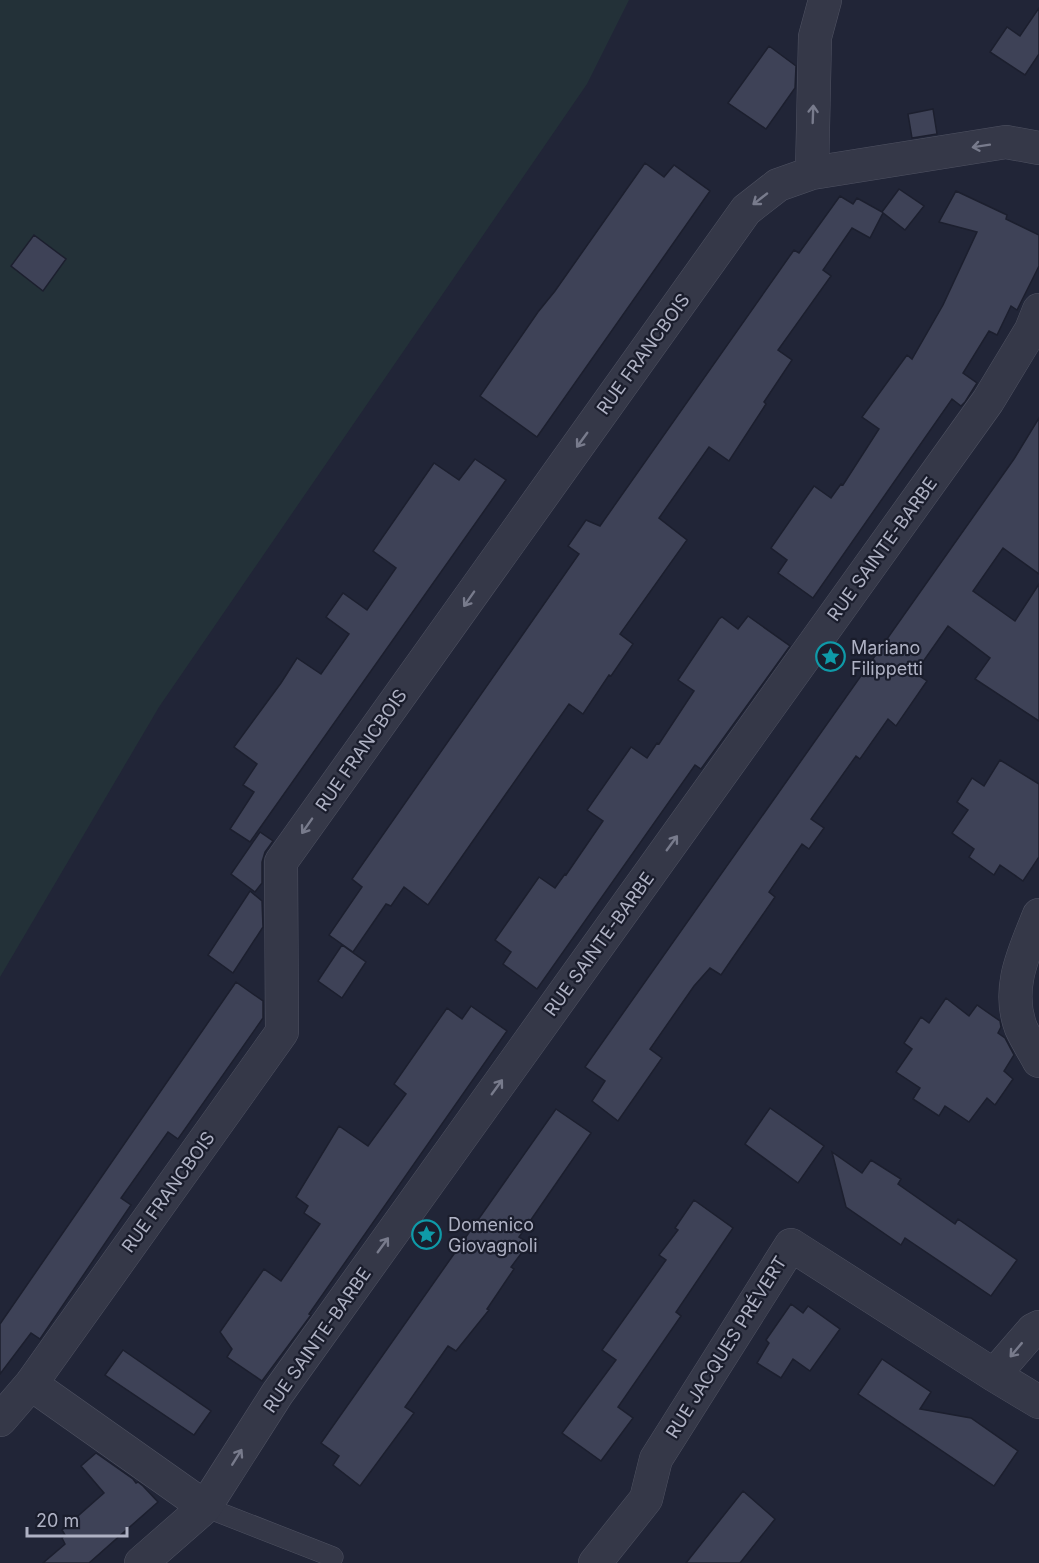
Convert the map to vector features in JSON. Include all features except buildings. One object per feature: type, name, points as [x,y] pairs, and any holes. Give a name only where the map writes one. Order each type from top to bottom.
[{"type":"street","points":[[812,173],[815,37],[825,0]]},
{"type":"street","name":"RUE FRANCBOIS","points":[[0,1420],[31,1384],[282,1032],[281,862],[746,210],[778,185],[812,173],[1006,142],[1039,148]]},
{"type":"street","name":"RUE SAINTE-BARBE","points":[[141,1563],[205,1507],[284,1384],[988,401],[1031,330],[1039,310]]},
{"type":"street","points":[[1039,915],[1019,962],[1015,993],[1021,1027],[1039,1061]]},
{"type":"street","name":"RUE JACQUES PRÉVERT","points":[[595,1563],[646,1498],[656,1459],[791,1245],[994,1375],[1039,1401]]},
{"type":"street","points":[[994,1375],[1033,1330],[1039,1327]]},
{"type":"street","points":[[31,1384],[205,1507]]},
{"type":"lane","points":[[205,1507],[333,1557]]},
{"type":"shaded area","points":[[0,0],[629,0],[587,84],[159,707],[0,977]]},
{"type":"place","name":"Mariano Filippetti","points":[[830,657]]},
{"type":"place","name":"Domenico Giovagnoli","points":[[427,1234]]}]
